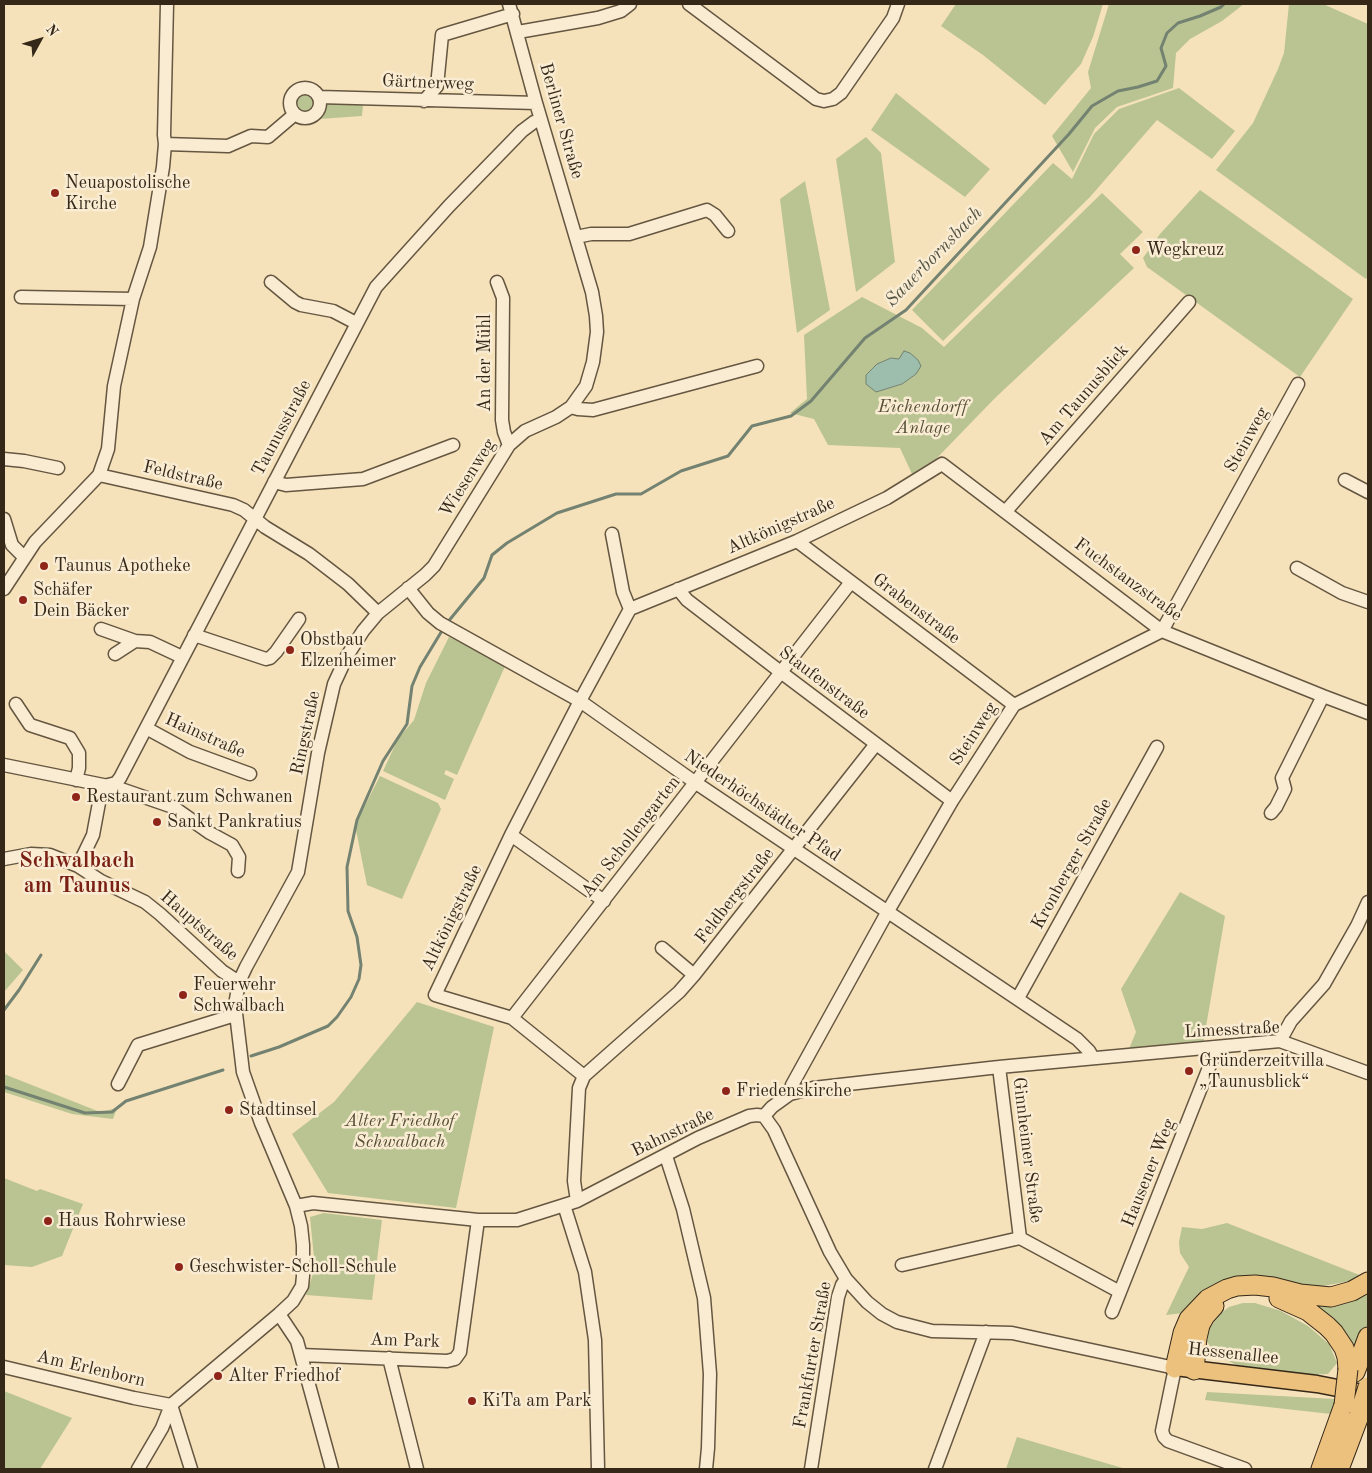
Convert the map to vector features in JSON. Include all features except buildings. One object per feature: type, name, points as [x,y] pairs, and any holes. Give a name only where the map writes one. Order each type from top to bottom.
[{"type":"highway","points":[[1185,1369],[1183,1332],[1189,1319],[1208,1299],[1227,1289],[1237,1286],[1255,1285],[1273,1287],[1300,1294],[1331,1297],[1352,1291],[1368,1282]]},
{"type":"highway","points":[[1185,1369],[1205,1316],[1220,1302],[1231,1296],[1255,1294],[1281,1299],[1299,1306],[1320,1320],[1340,1341],[1352,1370]]},
{"type":"highway","points":[[1339,1469],[1352,1370],[1368,1337]]},
{"type":"highway","points":[[1321,1469],[1348,1411],[1368,1387]]},
{"type":"main road","name":"Hessenallee","points":[[1185,1369],[1317,1384],[1368,1394]]},
{"type":"street","points":[[4,589],[35,542],[99,475],[108,450],[114,386],[133,299],[150,247],[166,144],[164,135],[167,4]]},
{"type":"street","points":[[518,32],[598,18],[621,11],[630,4]]},
{"type":"street","points":[[689,4],[816,99],[824,101],[833,99],[841,93],[894,18],[898,4]]},
{"type":"street","name":"Berliner Straße","points":[[424,101],[437,86],[442,35],[511,9],[536,103],[592,292],[596,316],[597,332],[593,362],[586,386],[571,407]]},
{"type":"street","points":[[300,88],[309,88],[317,92],[320,97],[319,110],[312,116],[303,118],[295,114],[292,111],[290,102],[292,94],[300,88]]},
{"type":"street","name":"Gärtnerweg","points":[[320,97],[536,103]]},
{"type":"street","points":[[166,144],[228,146],[251,136],[268,137],[295,114]]},
{"type":"street","name":"Taunusstraße","points":[[104,786],[116,783],[120,778],[376,287],[449,206],[522,131],[534,122],[541,120]]},
{"type":"street","points":[[576,237],[591,234],[629,234],[707,210],[716,214],[728,231]]},
{"type":"street","points":[[271,282],[301,305],[333,310],[356,323]]},
{"type":"street","name":"An der Mühl","points":[[497,282],[503,298],[502,420],[509,445]]},
{"type":"street","points":[[21,297],[133,299]]},
{"type":"street","name":"Am Taunusblick","points":[[1006,511],[1189,302]]},
{"type":"street","points":[[571,407],[578,410],[593,410],[757,366]]},
{"type":"street","name":"Steinweg","points":[[790,1094],[792,1085],[888,911],[952,801],[1014,705],[1162,630],[1298,384]]},
{"type":"street","name":"Wiesenweg","points":[[378,613],[434,566],[509,445],[525,432],[556,417],[571,407]]},
{"type":"street","points":[[274,482],[286,484],[363,479],[452,445]]},
{"type":"street","points":[[4,459],[58,468]]},
{"type":"street","name":"Fuchstanzstraße","points":[[942,464],[1162,630],[1368,713]]},
{"type":"street","name":"Altkönigstraße","points":[[584,1076],[512,1018],[435,995],[511,835],[630,609],[797,541],[887,498],[942,464]]},
{"type":"street","name":"Feldstraße","points":[[99,475],[233,505],[256,518]]},
{"type":"street","points":[[1345,480],[1368,492]]},
{"type":"street","points":[[256,518],[265,527],[309,554],[348,584],[378,613]]},
{"type":"street","points":[[4,519],[12,545],[24,558]]},
{"type":"street","points":[[612,534],[623,592],[630,609]]},
{"type":"street","name":"Grabenstraße","points":[[797,541],[1014,705]]},
{"type":"street","points":[[1298,568],[1342,593],[1368,602]]},
{"type":"street","name":"Am Schollengarten","points":[[512,1018],[851,582]]},
{"type":"street","name":"Niederhöchstädter Pfad","points":[[408,588],[440,623],[580,701],[696,783],[1018,998],[1082,1043],[1093,1058]]},
{"type":"street","name":"Staufenstraße","points":[[678,589],[687,600],[952,801]]},
{"type":"street","name":"Ringstraße","points":[[296,1206],[261,1123],[243,1072],[235,1015],[236,994],[240,982],[298,872],[318,753],[334,684],[347,656],[363,631],[378,613]]},
{"type":"street","points":[[194,635],[270,658],[299,619]]},
{"type":"street","points":[[101,629],[134,641],[150,642],[182,657]]},
{"type":"street","points":[[115,654],[134,641]]},
{"type":"street","points":[[1271,812],[1276,807],[1285,789],[1282,778],[1323,696]]},
{"type":"street","points":[[16,704],[30,725],[70,738],[79,753],[79,768],[76,780]]},
{"type":"street","name":"Hainstraße","points":[[146,728],[196,754],[250,774]]},
{"type":"street","name":"Feldbergstraße","points":[[584,1076],[679,992],[694,975],[876,744]]},
{"type":"street","name":"Kronberger Straße","points":[[1018,998],[1157,747]]},
{"type":"street","points":[[4,766],[118,788],[173,808],[210,833],[226,841],[238,851],[238,871]]},
{"type":"street","points":[[78,866],[93,835],[101,792],[104,786]]},
{"type":"street","points":[[511,835],[604,901]]},
{"type":"street","name":"Hauptstraße","points":[[4,859],[31,854],[50,855],[78,866],[101,881],[145,902],[222,971],[240,982]]},
{"type":"street","points":[[1280,1041],[1291,1021],[1324,984],[1357,926],[1368,902]]},
{"type":"street","points":[[662,948],[694,975]]},
{"type":"street","points":[[118,1084],[138,1045],[235,1015]]},
{"type":"street","name":"Limesstraße","points":[[1093,1058],[1280,1041],[1368,1073]]},
{"type":"street","name":"Hausener Weg","points":[[1112,1312],[1211,1064],[1214,1047]]},
{"type":"street","points":[[764,1116],[772,1107],[790,1094],[813,1088],[1093,1058]]},
{"type":"street","name":"Ginnheimer Straße","points":[[999,1067],[1020,1238]]},
{"type":"street","points":[[577,1200],[574,1181],[579,1088],[584,1076]]},
{"type":"street","name":"Bahnstraße","points":[[296,1206],[313,1203],[478,1220],[517,1220],[577,1200],[698,1138],[749,1116],[764,1116]]},
{"type":"street","name":"Frankfurter Straße","points":[[764,1116],[774,1130],[830,1252],[846,1279],[838,1297],[811,1469]]},
{"type":"street","points":[[666,1156],[683,1210],[704,1298],[710,1374],[706,1469]]},
{"type":"street","points":[[564,1205],[585,1272],[593,1330],[598,1469]]},
{"type":"street","points":[[138,1469],[162,1428],[171,1405],[293,1301],[302,1286],[304,1276],[301,1226],[296,1206]]},
{"type":"street","name":"Am Park","points":[[301,1355],[447,1361],[455,1359],[460,1352],[478,1220]]},
{"type":"street","name":"Ginnheimer Straße","points":[[902,1264],[1020,1238],[1120,1292]]},
{"type":"street","name":"Hessenallee","points":[[846,1279],[867,1302],[882,1314],[897,1322],[932,1331],[1012,1333],[1185,1369]]},
{"type":"street","points":[[279,1314],[294,1335],[301,1355],[332,1469]]},
{"type":"street","points":[[935,1469],[986,1332]]},
{"type":"street","points":[[389,1358],[417,1469]]},
{"type":"street","name":"Am Erlenborn","points":[[4,1367],[171,1405]]},
{"type":"street","points":[[1185,1369],[1162,1431],[1164,1437],[1168,1441],[1245,1469]]},
{"type":"street","points":[[171,1405],[191,1469]]},
{"type":"green space","points":[[956,4],[1103,4],[1093,37],[1081,64],[1045,105],[983,55],[941,26]]},
{"type":"green space","points":[[1109,4],[1244,4],[1222,21],[1190,39],[1176,53],[1173,88],[1117,107],[1095,128],[1073,172],[1052,136],[1091,88],[1088,72]]},
{"type":"green space","points":[[1289,4],[1323,4],[1368,24],[1368,276],[1366,279],[1216,170],[1253,123],[1278,69],[1284,53]]},
{"type":"green space","points":[[1179,88],[1235,131],[1212,159],[1157,120],[1090,197],[943,341],[912,310],[1053,163],[1072,179],[1094,134],[1119,109]]},
{"type":"green space","points":[[302,93],[310,93],[315,98],[313,109],[302,111],[297,106],[297,98]]},
{"type":"green space","points":[[896,93],[990,169],[965,197],[871,130]]},
{"type":"green space","points":[[324,103],[363,105],[362,116],[319,119]]},
{"type":"green space","points":[[866,137],[881,153],[895,262],[856,292],[836,159]]},
{"type":"green space","points":[[805,181],[830,310],[797,333],[780,199]]},
{"type":"green space","points":[[1200,190],[1353,299],[1300,377],[1147,267],[1143,258],[1160,234]]},
{"type":"green space","name":"Eichendorff Anlage","points":[[1102,193],[1143,232],[1120,254],[1134,268],[995,398],[936,459],[912,474],[900,448],[828,445],[814,419],[790,413],[807,399],[804,335],[862,297],[922,328],[944,347]],"holes":[[[891,358],[899,359],[916,374],[902,384],[876,392]]]},
{"type":"green space","points":[[449,637],[506,664],[457,775],[446,770],[444,774],[454,779],[445,800],[383,771],[398,739],[414,720],[426,683]]},
{"type":"green space","points":[[380,776],[438,803],[441,809],[402,899],[367,885],[355,825]]},
{"type":"green space","points":[[1180,892],[1225,916],[1203,1044],[1129,1049],[1136,1032],[1121,989]]},
{"type":"green space","points":[[4,951],[23,970],[4,992]]},
{"type":"green space","name":"Alter Friedhof Schwalbach","points":[[417,1002],[494,1027],[456,1208],[328,1193],[292,1134],[334,1102]]},
{"type":"green space","points":[[4,1074],[100,1112],[117,1108],[113,1119],[72,1114],[4,1092]]},
{"type":"green space","points":[[4,1178],[37,1191],[40,1189],[83,1204],[62,1256],[32,1267],[4,1265]]},
{"type":"green space","points":[[324,1213],[382,1220],[372,1300],[306,1295],[315,1268],[310,1217]]},
{"type":"green space","points":[[1227,1223],[1362,1276],[1350,1281],[1323,1286],[1271,1283],[1183,1313],[1166,1315],[1189,1267],[1180,1253],[1179,1242],[1182,1227],[1202,1229]]},
{"type":"green space","points":[[1368,1292],[1368,1323],[1354,1361],[1312,1307],[1317,1303]]},
{"type":"green space","points":[[1243,1303],[1255,1303],[1281,1311],[1308,1326],[1329,1344],[1337,1363],[1328,1374],[1300,1375],[1237,1365],[1221,1358],[1212,1350],[1207,1341],[1209,1329],[1220,1314],[1229,1307]]},
{"type":"green space","points":[[4,1391],[72,1418],[40,1469],[4,1469]]},
{"type":"green space","points":[[1207,1392],[1335,1399],[1331,1414],[1205,1400]]},
{"type":"green space","points":[[1017,1437],[1126,1469],[1006,1469]]},
{"type":"shaded area","points":[[904,351],[910,353],[918,360],[921,366],[916,374],[902,384],[876,392],[866,384],[866,375],[877,364],[891,358],[899,359]]},
{"type":"waterway","name":"Sauerbornsbach","points":[[447,623],[484,578],[492,555],[507,543],[557,513],[616,494],[641,494],[681,471],[728,456],[752,426],[791,416],[811,401],[865,338],[906,310],[1069,134],[1092,106],[1118,91],[1157,81],[1166,66],[1161,48],[1167,33],[1178,23],[1200,16],[1224,4]]},
{"type":"waterway","name":"Sauerbornsbach","points":[[251,1056],[279,1047],[328,1026],[351,997],[359,979],[361,965],[357,937],[348,911],[347,867],[357,820],[383,761],[407,724],[412,686],[420,667],[443,629]]},
{"type":"waterway","points":[[4,1010],[41,955]]},
{"type":"waterway","name":"Sauerbornsbach","points":[[4,1087],[85,1113],[112,1112],[126,1101],[223,1070]]},
{"type":"place","name":"Neuapostolische Kirche","points":[[55,193]]},
{"type":"place","name":"Wegkreuz","points":[[1136,250]]},
{"type":"place","name":"Taunus Apotheke","points":[[44,566]]},
{"type":"place","name":"Schäfer Dein Bäcker","points":[[23,600]]},
{"type":"place","name":"Obstbau Elzenheimer","points":[[290,650]]},
{"type":"place","name":"Restaurant zum Schwanen","points":[[76,797]]},
{"type":"place","name":"Sankt Pankratius","points":[[157,822]]},
{"type":"place","name":"Feuerwehr Schwalbach","points":[[183,995]]},
{"type":"place","name":"Gründerzeitvilla „Taunusblick“","points":[[1189,1071]]},
{"type":"place","name":"Friedenskirche","points":[[726,1091]]},
{"type":"place","name":"Stadtinsel","points":[[229,1110]]},
{"type":"place","name":"Haus Rohrwiese","points":[[48,1221]]},
{"type":"place","name":"Geschwister-Scholl-Schule","points":[[179,1267]]},
{"type":"place","name":"Alter Friedhof","points":[[218,1376]]},
{"type":"place","name":"KiTa am Park","points":[[472,1401]]},
{"type":"district","name":"Schwalbach am Taunus","points":[[77,874]]}]
